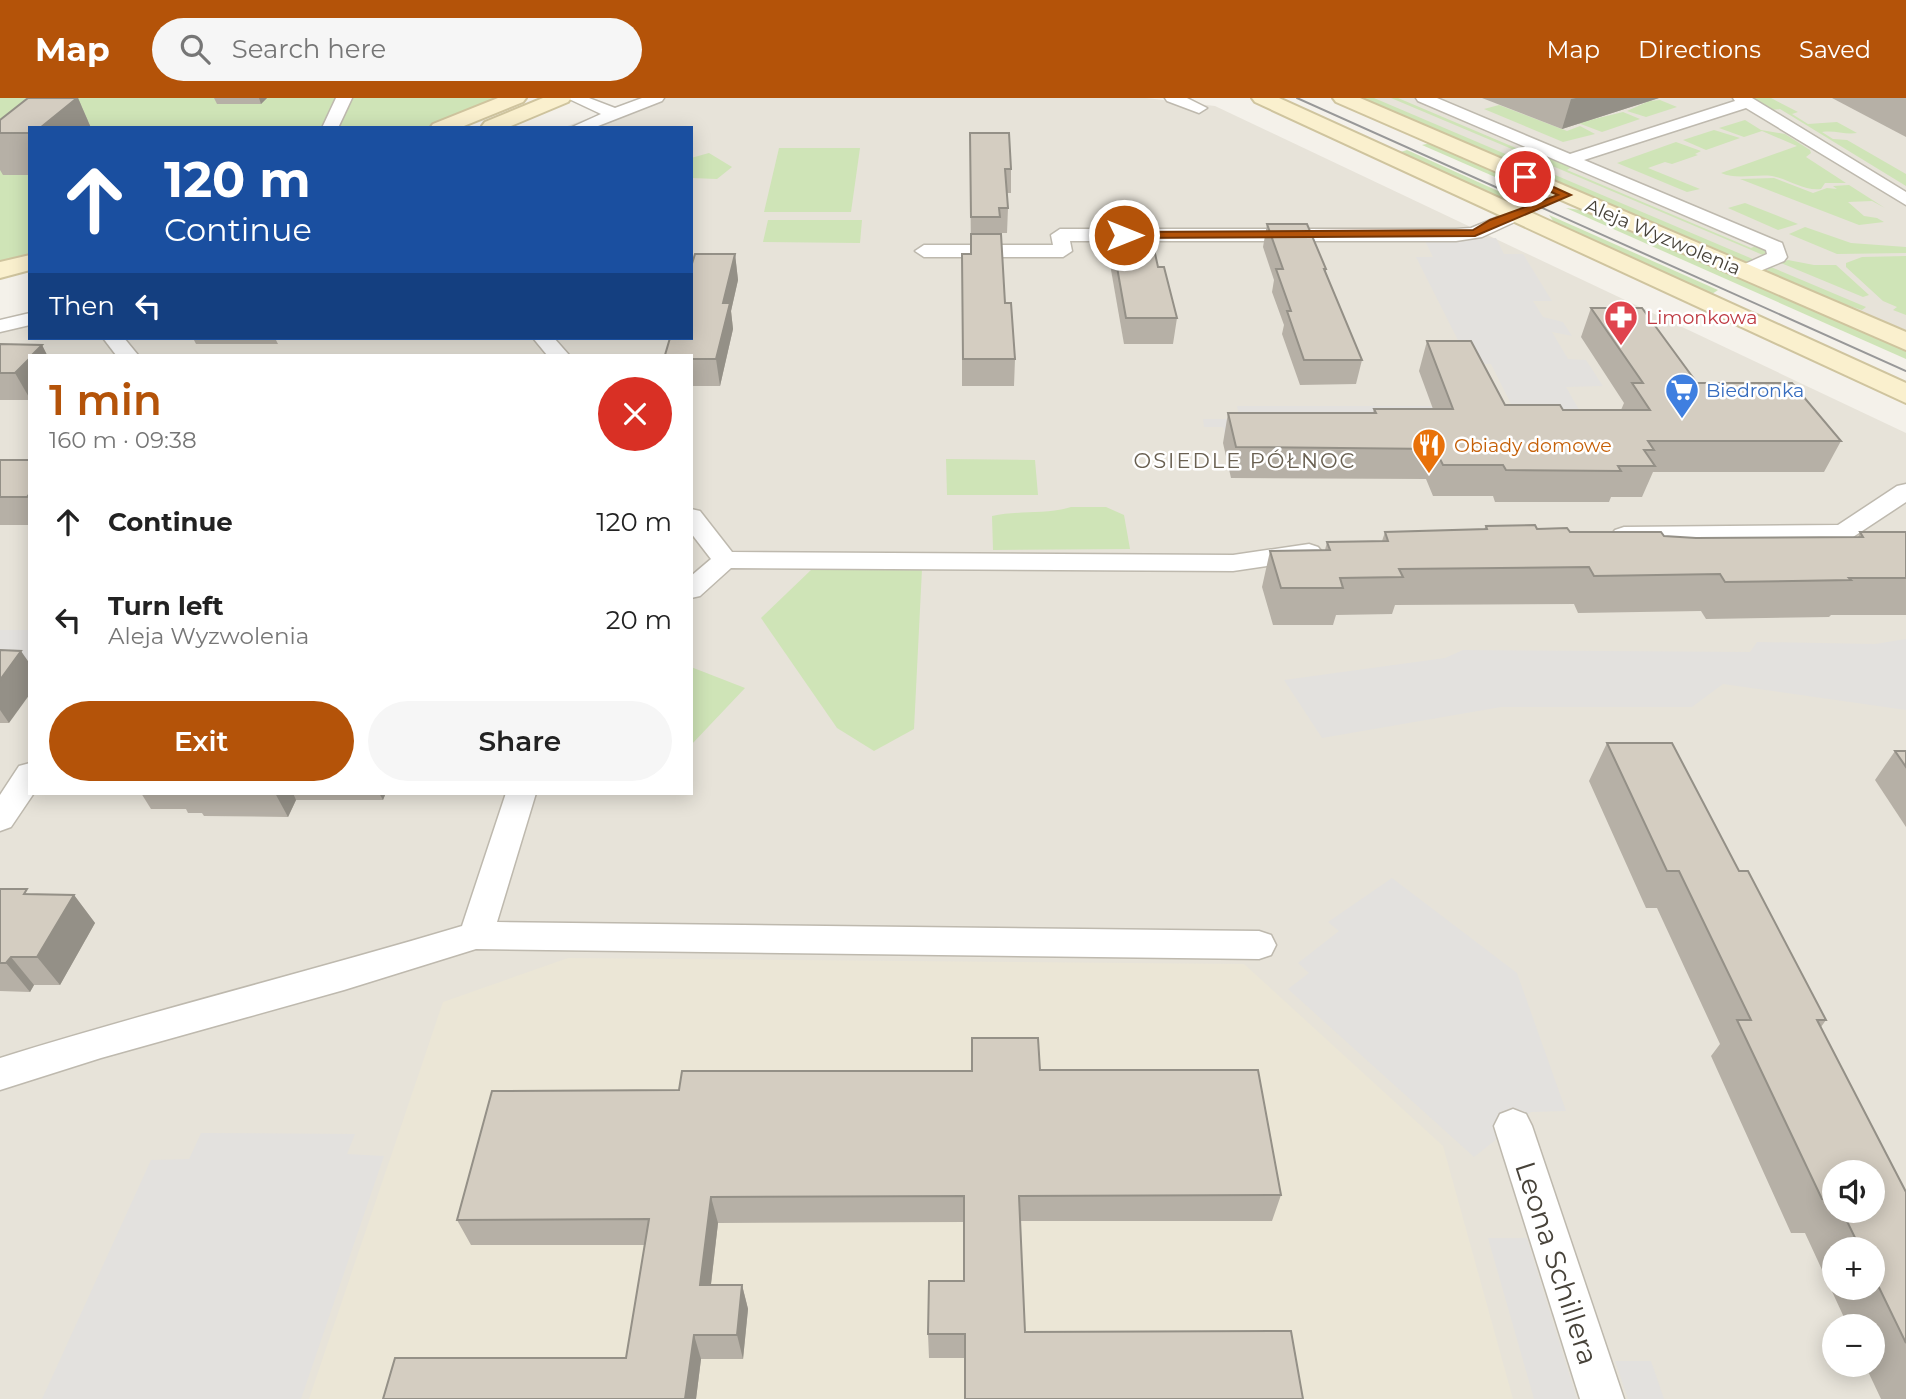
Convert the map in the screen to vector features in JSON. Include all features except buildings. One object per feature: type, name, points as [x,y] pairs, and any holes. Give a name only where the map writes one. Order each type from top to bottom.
[{"type":"main road","points":[[445,126],[516,98]]},
{"type":"main road","points":[[491,126],[561,98]]},
{"type":"main road","name":"Aleja Wyzwolenia","points":[[1262,98],[1906,394]]},
{"type":"main road","name":"Aleja Wyzwolenia","points":[[1343,98],[1906,342]]},
{"type":"main road","points":[[1515,215],[1567,195]]},
{"type":"main road","points":[[0,270],[28,263]]},
{"type":"main road","points":[[0,288],[28,281]]},
{"type":"street","points":[[331,126],[344,98]]},
{"type":"street","points":[[575,98],[615,114]]},
{"type":"street","points":[[583,126],[656,98]]},
{"type":"street","points":[[1173,98],[1199,107]]},
{"type":"street","points":[[1424,98],[1775,247],[1777,257],[1743,272]]},
{"type":"street","points":[[1570,159],[1745,100],[1906,200]]},
{"type":"street","points":[[924,251],[1063,251],[1060,235],[1456,235],[1475,233],[1515,215]]},
{"type":"street","points":[[0,326],[28,319]]},
{"type":"street","points":[[115,340],[126,354]]},
{"type":"street","points":[[545,340],[557,354]]},
{"type":"street","points":[[1596,536],[1844,532],[1906,491]]},
{"type":"street","points":[[693,519],[725,560]]},
{"type":"street","points":[[693,588],[725,560],[1233,563],[1329,550]]},
{"type":"street","points":[[0,819],[28,777]]},
{"type":"street","points":[[476,935],[520,795]]},
{"type":"street","points":[[0,1074],[102,1042],[344,976],[476,935],[1259,945]]},
{"type":"street","name":"Leona Schillera","points":[[1513,1126],[1602,1399]]},
{"type":"shaded area","points":[[643,98],[1146,98],[1215,106],[1906,433],[1906,1399],[0,1399],[0,329],[28,322],[28,340],[693,340],[693,126],[567,126]]},
{"type":"shaded area","points":[[1357,98],[1906,98],[1906,330],[1831,300]]},
{"type":"shaded area","points":[[1496,238],[1504,254],[1523,254],[1552,301],[1533,301],[1543,317],[1563,322],[1572,336],[1552,332],[1568,359],[1586,360],[1603,386],[1566,387],[1587,424],[1227,440],[1223,427],[1204,427],[1203,419],[1240,419],[1237,406],[1512,406],[1491,364],[1470,364],[1416,257],[1433,257],[1424,239]]},
{"type":"shaded area","points":[[0,630],[28,630],[28,660],[0,660]]},
{"type":"shaded area","points":[[1906,639],[1906,710],[1723,684],[1692,707],[1501,707],[1322,738],[1284,680],[1445,658],[1463,650],[1750,652],[1757,642],[1875,644]]},
{"type":"shaded area","points":[[1392,878],[1517,973],[1566,1111],[1531,1112],[1474,1157],[1288,989],[1309,973],[1298,963],[1339,931],[1328,922]]},
{"type":"shaded area","points":[[568,958],[1244,964],[1443,1146],[1513,1399],[309,1399],[443,1002]]},
{"type":"shaded area","points":[[201,1133],[355,1134],[347,1154],[384,1156],[301,1399],[42,1399],[151,1160],[189,1159]]},
{"type":"shaded area","points":[[1488,1238],[1527,1238],[1577,1399],[1534,1399]]},
{"type":"shaded area","points":[[1615,1361],[1651,1361],[1664,1399],[1628,1399]]},
{"type":"green space","points":[[0,98],[501,98],[429,126],[28,126],[28,256],[0,263]]},
{"type":"green space","points":[[1358,98],[1374,98],[1755,260],[1746,263],[1736,261]]},
{"type":"green space","points":[[1391,98],[1398,98],[1537,157],[1553,156],[1573,166],[1567,170],[1751,248],[1760,244],[1771,251],[1765,256]]},
{"type":"green space","points":[[1748,98],[1771,98],[1798,112],[1792,114],[1808,124],[1837,122],[1857,133],[1822,132],[1833,139],[1847,140],[1906,174],[1906,186],[1780,109],[1771,110]]},
{"type":"green space","points":[[1660,100],[1677,107],[1646,117],[1627,111],[1649,101]]},
{"type":"green space","points":[[1499,105],[1567,131],[1580,126],[1595,134],[1563,142],[1484,109]]},
{"type":"green space","points":[[1623,112],[1640,119],[1602,132],[1578,123]]},
{"type":"green space","points":[[1745,120],[1761,130],[1785,134],[1810,150],[1811,153],[1806,157],[1846,183],[1825,183],[1821,189],[1814,189],[1772,176],[1733,176],[1721,173],[1797,146],[1762,131],[1744,137],[1719,128]]},
{"type":"green space","points":[[1714,130],[1740,138],[1706,150],[1683,140]]},
{"type":"green space","points":[[1676,142],[1701,151],[1695,154],[1698,155],[1672,164],[1665,162],[1648,168],[1700,189],[1687,192],[1617,163]]},
{"type":"green space","points":[[1430,143],[1533,187],[1536,195],[1422,145]]},
{"type":"green space","points":[[779,148],[860,148],[851,212],[764,212]]},
{"type":"green space","points":[[1407,150],[1518,200],[1502,199],[1397,153]]},
{"type":"green space","points":[[709,153],[732,167],[717,179],[693,178],[693,157]]},
{"type":"green space","points":[[1774,178],[1813,193],[1827,188],[1837,189],[1833,186],[1849,185],[1885,208],[1872,201],[1848,202],[1864,216],[1884,222],[1859,225],[1740,179]]},
{"type":"green space","points":[[1745,203],[1798,224],[1778,230],[1728,208]]},
{"type":"green space","points":[[1566,208],[1588,211],[1906,351],[1906,359]]},
{"type":"green space","points":[[1549,215],[1718,290],[1712,294],[1554,222]]},
{"type":"green space","points":[[768,220],[862,220],[860,243],[763,242]]},
{"type":"green space","points":[[1805,227],[1851,243],[1906,247],[1906,253],[1837,254],[1789,234]]},
{"type":"green space","points":[[1906,256],[1906,315],[1893,310],[1897,307],[1883,301],[1846,267],[1846,263],[1862,257]]},
{"type":"green space","points":[[1788,260],[1814,265],[1836,265],[1869,295],[1863,297],[1781,263]]},
{"type":"green space","points":[[1771,267],[1866,307],[1862,310],[1770,276],[1767,270]]},
{"type":"green space","points":[[946,459],[1035,460],[1038,495],[947,495]]},
{"type":"green space","points":[[1071,507],[1106,507],[1124,515],[1130,549],[993,550],[992,516]]},
{"type":"green space","points":[[922,569],[914,729],[874,751],[837,728],[761,618],[811,570]]},
{"type":"green space","points":[[693,668],[745,688],[693,743]]},
{"type":"tram line","points":[[1297,98],[1906,371]]},
{"type":"place","name":"Limonkowa","points":[[1621,347]]},
{"type":"place","name":"Biedronka","points":[[1682,420]]},
{"type":"place","name":"Obiady domowe","points":[[1429,475]]},
{"type":"district","name":"OSIEDLE PÓŁNOC","points":[[1245,460]]},
{"type":"route","points":[[1124,235],[1475,233],[1493,222],[1567,195],[1525,177]]}]
